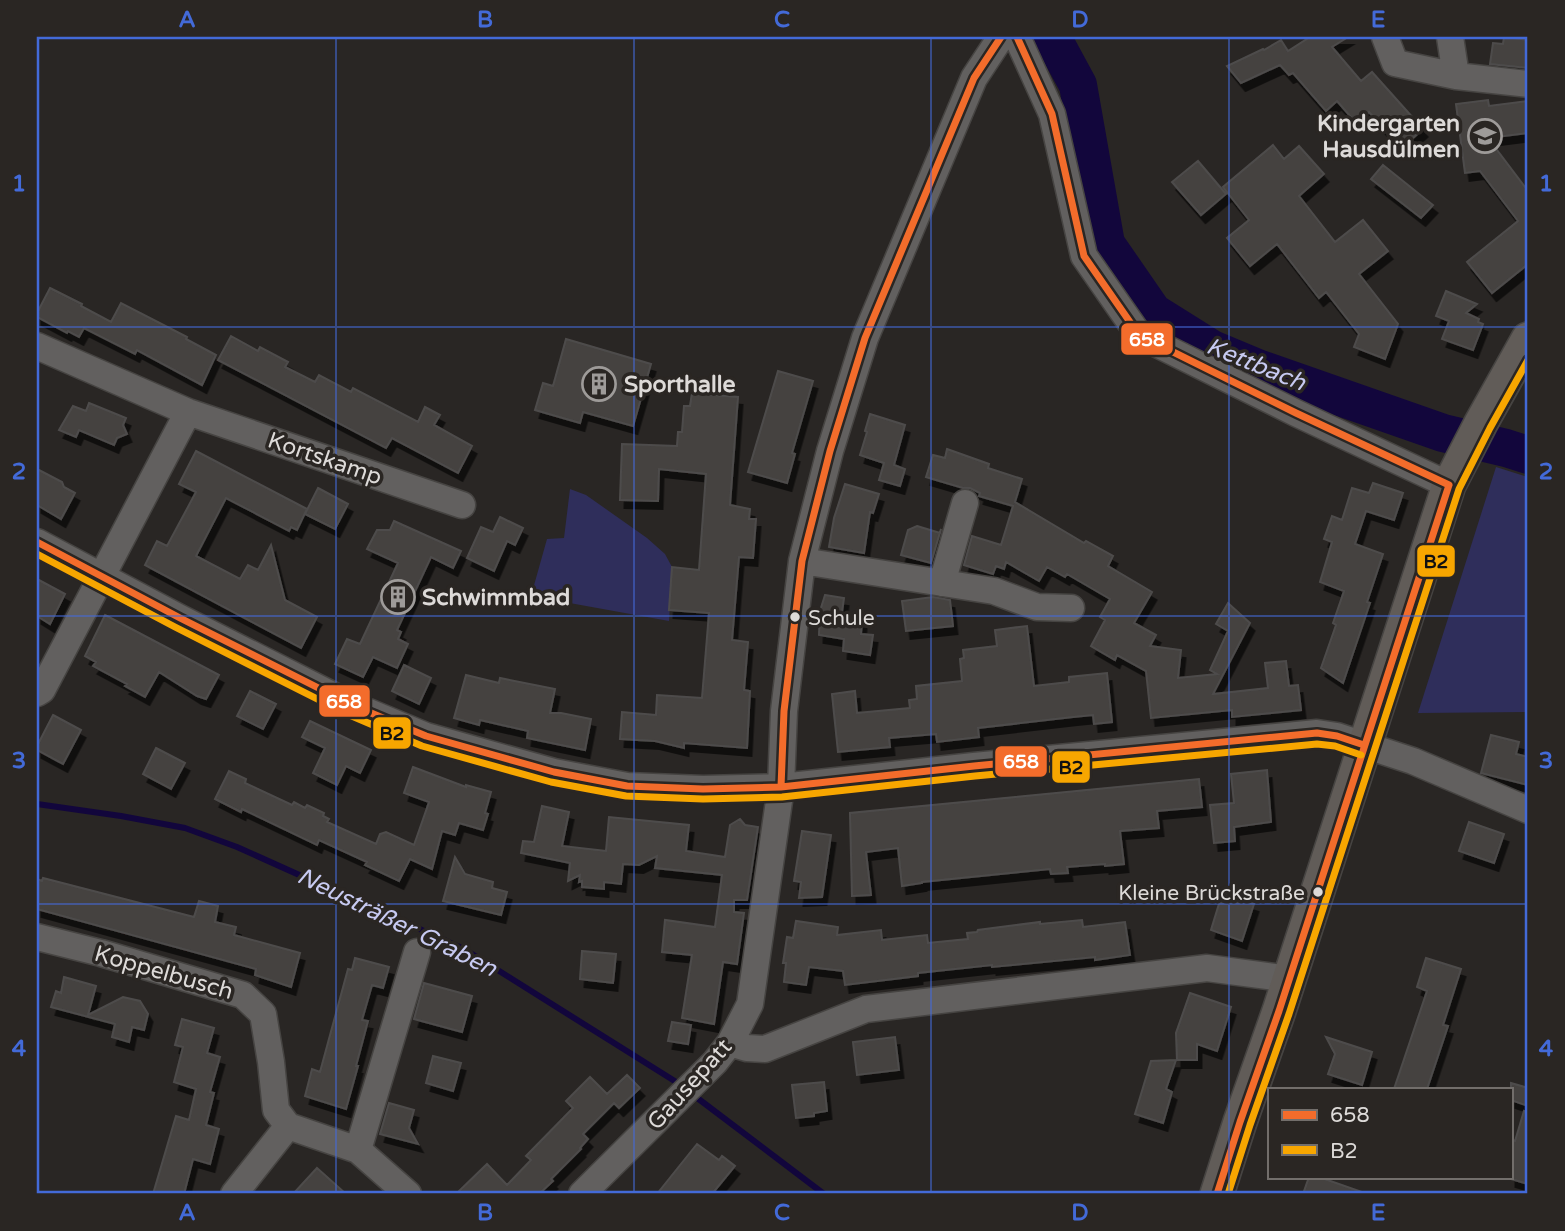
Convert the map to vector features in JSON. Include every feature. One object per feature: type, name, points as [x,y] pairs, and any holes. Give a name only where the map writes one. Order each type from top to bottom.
[{"type":"main road","points":[[1217,1194],[1454,476],[1528,339]]},
{"type":"street","name":"Gausepatt","points":[[582,1194],[715,1062],[730,1043],[750,1004],[781,787],[784,711],[802,561],[830,451],[864,338],[974,78],[1001,37]]},
{"type":"street","points":[[1017,37],[1052,114],[1084,256],[1139,335],[1296,413],[1454,476]]},
{"type":"street","points":[[1385,37],[1395,63],[1456,76],[1528,84]]},
{"type":"street","points":[[1450,37],[1456,76]]},
{"type":"street","name":"Kortskamp","points":[[37,346],[188,412],[462,505]]},
{"type":"street","points":[[37,693],[42,690],[188,412]]},
{"type":"street","points":[[942,583],[965,503]]},
{"type":"street","points":[[37,542],[352,705],[426,736],[554,772],[627,786],[703,789],[781,787],[1317,733],[1336,736],[1413,761],[1528,810]]},
{"type":"street","points":[[802,561],[994,591],[1037,607],[1071,608]]},
{"type":"street","name":"Koppelbusch","points":[[37,937],[243,995],[263,1014],[276,1110],[288,1126]]},
{"type":"street","points":[[358,1150],[417,952]]},
{"type":"street","points":[[730,1043],[765,1049],[866,1009],[1207,968],[1289,979]]},
{"type":"street","points":[[234,1194],[288,1126],[358,1150],[408,1194]]},
{"type":"shaded area","points":[[1496,467],[1528,477],[1528,712],[1418,713]]},
{"type":"shaded area","points":[[570,489],[586,495],[665,554],[672,567],[669,621],[531,596],[547,539],[564,538]]},
{"type":"building","points":[[1310,37],[1348,37],[1332,47],[1361,81],[1372,72],[1423,129],[1401,149],[1369,112],[1357,124],[1337,101],[1326,111],[1293,73],[1289,75],[1280,65],[1241,83],[1227,66],[1281,40],[1288,51]]},
{"type":"building","points":[[1504,37],[1528,40],[1528,68],[1490,64],[1493,43],[1503,44]]},
{"type":"building","points":[[1488,100],[1489,106],[1528,101],[1528,133],[1488,138],[1528,191],[1528,264],[1492,293],[1467,262],[1518,221],[1480,171],[1465,173],[1456,104]]},
{"type":"building","points":[[1273,145],[1284,159],[1299,146],[1324,174],[1299,196],[1335,242],[1363,220],[1388,251],[1359,274],[1398,324],[1385,359],[1354,347],[1359,334],[1326,292],[1319,298],[1277,244],[1250,266],[1227,238],[1249,220],[1223,187]]},
{"type":"building","points":[[1198,161],[1226,194],[1201,215],[1172,182]]},
{"type":"building","points":[[1383,165],[1433,205],[1421,218],[1371,179]]},
{"type":"building","points":[[50,288],[111,322],[121,303],[216,355],[202,385],[137,350],[135,354],[84,328],[79,337],[37,317]]},
{"type":"building","points":[[1446,291],[1477,304],[1466,313],[1483,324],[1473,350],[1442,339],[1449,321],[1436,316]]},
{"type":"building","points":[[231,336],[258,351],[260,347],[288,362],[285,367],[315,382],[319,375],[351,392],[353,388],[418,422],[425,407],[440,415],[434,425],[472,446],[458,473],[392,438],[386,448],[218,360]]},
{"type":"building","name":"Sporthalle","points":[[566,339],[651,364],[633,426],[583,412],[580,423],[535,410],[543,383],[553,386]]},
{"type":"building","points":[[778,371],[813,381],[792,453],[795,454],[787,483],[748,472]]},
{"type":"building","points":[[692,393],[738,397],[730,505],[750,509],[749,519],[756,519],[753,558],[739,557],[732,640],[748,642],[744,690],[750,691],[747,748],[684,743],[684,748],[655,741],[620,739],[622,712],[656,715],[657,695],[702,698],[709,613],[669,610],[672,567],[699,570],[706,474],[659,469],[658,501],[620,500],[622,444],[677,446],[678,432],[682,432],[684,406],[690,406]]},
{"type":"building","points":[[89,403],[126,418],[123,425],[127,434],[117,438],[114,445],[79,430],[76,437],[59,430],[73,406],[86,411]]},
{"type":"building","points":[[870,414],[905,425],[894,465],[905,469],[900,486],[879,480],[884,463],[860,455]]},
{"type":"building","points":[[947,449],[989,464],[988,468],[1022,479],[1015,502],[1084,543],[1086,541],[1113,556],[1108,566],[1152,592],[1134,623],[1156,635],[1150,646],[1181,650],[1178,678],[1217,674],[1210,670],[1228,631],[1216,624],[1228,603],[1250,623],[1213,694],[1268,688],[1265,663],[1286,661],[1289,686],[1298,685],[1301,710],[1232,717],[1232,710],[1151,718],[1146,671],[1117,655],[1115,660],[1091,646],[1105,620],[1100,617],[1110,599],[1067,574],[1065,577],[1047,567],[1039,581],[1006,562],[1004,569],[996,566],[993,574],[964,565],[972,536],[1001,545],[1013,506],[979,496],[980,493],[970,488],[926,477],[933,455],[945,458]]},
{"type":"building","points":[[196,451],[307,509],[297,530],[291,527],[289,531],[226,498],[196,556],[240,579],[248,565],[258,570],[271,545],[285,600],[317,617],[301,648],[145,565],[157,541],[167,546],[196,492],[179,484]]},
{"type":"building","points":[[37,469],[62,482],[64,487],[75,493],[61,519],[37,505]]},
{"type":"building","points":[[1373,483],[1403,493],[1394,520],[1366,511],[1355,544],[1383,554],[1343,683],[1321,668],[1344,591],[1320,582],[1332,542],[1324,539],[1332,516],[1342,520],[1352,488],[1369,493]]},
{"type":"building","points":[[845,484],[879,494],[873,513],[870,512],[864,553],[829,547],[834,518]]},
{"type":"building","points":[[318,488],[348,504],[335,529],[305,514]]},
{"type":"building","points":[[500,517],[523,528],[515,545],[507,541],[494,571],[467,558],[481,527],[493,532]]},
{"type":"building","points":[[394,521],[461,551],[453,568],[431,557],[397,630],[401,632],[398,639],[408,644],[397,668],[373,657],[363,677],[335,664],[347,639],[360,644],[398,563],[367,549],[377,530],[390,530]]},
{"type":"building","points":[[917,526],[940,533],[931,563],[901,555],[908,530]]},
{"type":"building","points":[[37,579],[65,594],[50,624],[37,616]]},
{"type":"building","points":[[825,595],[844,598],[841,619],[862,621],[861,634],[873,635],[870,655],[843,651],[844,639],[819,635],[820,611]]},
{"type":"building","points":[[933,597],[950,600],[953,626],[906,631],[902,601]]},
{"type":"building","points":[[105,615],[219,675],[206,699],[159,672],[145,697],[93,666],[96,662],[85,656]]},
{"type":"building","points":[[1027,626],[1034,686],[1069,682],[1069,677],[1107,673],[1112,722],[1094,724],[1093,715],[1073,717],[978,728],[979,737],[937,742],[936,734],[889,738],[890,747],[838,752],[832,694],[855,691],[857,713],[910,708],[909,700],[917,699],[916,686],[962,681],[960,659],[964,658],[963,650],[997,646],[995,630]]},
{"type":"building","points":[[404,665],[431,678],[419,704],[392,691]]},
{"type":"building","points":[[466,675],[499,683],[500,678],[555,689],[550,713],[591,719],[585,750],[527,738],[528,731],[480,720],[479,725],[454,718]]},
{"type":"building","points":[[250,691],[276,704],[263,729],[237,716]]},
{"type":"building","points":[[53,715],[81,730],[63,764],[37,750]]},
{"type":"building","points":[[310,721],[371,750],[360,773],[346,766],[337,785],[313,773],[325,748],[302,737]]},
{"type":"building","points":[[1491,735],[1519,742],[1516,754],[1528,757],[1528,785],[1481,773]]},
{"type":"building","points":[[156,748],[185,763],[171,789],[143,774]]},
{"type":"building","points":[[413,767],[466,787],[491,792],[483,830],[459,823],[455,835],[442,831],[432,869],[410,859],[399,881],[365,865],[367,862],[319,840],[317,845],[215,799],[229,771],[246,779],[245,783],[292,805],[294,802],[305,808],[307,805],[324,813],[323,816],[329,819],[327,822],[376,844],[380,834],[386,832],[414,845],[429,802],[404,793]]},
{"type":"building","points":[[1267,770],[1271,822],[1234,827],[1235,841],[1214,843],[1210,805],[1234,803],[1231,774]]},
{"type":"building","points":[[1199,779],[1202,807],[1157,811],[1159,828],[1120,831],[1124,864],[1067,867],[1068,873],[1051,874],[1050,869],[902,886],[898,848],[866,852],[871,895],[852,896],[850,813]]},
{"type":"building","points":[[542,806],[569,812],[562,846],[606,851],[609,817],[689,825],[686,851],[725,857],[730,825],[740,819],[745,825],[758,827],[747,900],[734,900],[734,912],[744,913],[737,964],[723,962],[714,1024],[682,1018],[692,955],[662,952],[665,920],[715,927],[722,875],[655,868],[657,856],[639,865],[623,864],[621,884],[604,882],[604,889],[582,887],[582,881],[579,882],[580,875],[568,881],[570,863],[521,853],[523,841],[534,842]]},
{"type":"building","points":[[1469,822],[1504,834],[1494,863],[1459,851]]},
{"type":"building","points":[[802,831],[831,835],[822,897],[799,898],[801,882],[794,881]]},
{"type":"building","points":[[455,857],[465,874],[493,882],[492,888],[507,892],[501,915],[443,901]]},
{"type":"building","points":[[43,878],[194,917],[199,901],[218,906],[215,922],[236,927],[234,935],[300,953],[291,987],[255,975],[256,969],[37,909],[37,879],[42,881]]},
{"type":"building","points":[[1222,894],[1254,904],[1242,941],[1211,930]]},
{"type":"building","points":[[1082,920],[1083,927],[1125,922],[1130,955],[1095,960],[1095,957],[992,965],[845,985],[843,971],[809,967],[806,985],[784,982],[786,963],[783,963],[787,937],[793,938],[796,921],[838,927],[837,935],[881,930],[882,940],[927,935],[928,943],[968,939],[967,933],[978,930]]},
{"type":"building","points":[[582,951],[616,954],[613,983],[580,979]]},
{"type":"building","points":[[355,958],[389,967],[383,988],[372,985],[362,1020],[368,1021],[346,1109],[305,1096],[312,1069],[320,1072],[348,969],[352,970]]},
{"type":"building","points":[[1426,958],[1461,969],[1443,1025],[1448,1026],[1427,1088],[1394,1088],[1427,991],[1417,987]]},
{"type":"building","points":[[64,977],[96,986],[88,1015],[123,997],[140,1001],[148,1014],[144,1030],[132,1027],[129,1042],[112,1037],[115,1024],[51,1007],[56,991],[61,993]]},
{"type":"building","points":[[424,983],[472,996],[462,1032],[414,1019]]},
{"type":"building","points":[[1190,993],[1231,1007],[1217,1051],[1197,1044],[1197,1060],[1177,1060],[1176,1033]]},
{"type":"building","points":[[182,1019],[214,1028],[207,1053],[220,1057],[210,1092],[214,1093],[206,1125],[219,1129],[210,1164],[193,1159],[184,1194],[153,1194],[176,1116],[189,1120],[196,1089],[174,1082],[183,1047],[175,1045]]},
{"type":"building","points":[[672,1022],[691,1025],[688,1044],[668,1041]]},
{"type":"building","points":[[895,1037],[899,1070],[857,1075],[853,1042]]},
{"type":"building","points":[[1326,1037],[1372,1052],[1362,1085],[1328,1074],[1335,1054]]},
{"type":"building","points":[[433,1056],[461,1063],[453,1091],[426,1083]]},
{"type":"building","points":[[1176,1060],[1166,1089],[1172,1092],[1163,1123],[1135,1114],[1151,1061]]},
{"type":"building","points":[[627,1075],[640,1088],[619,1108],[614,1103],[583,1134],[588,1139],[581,1149],[539,1194],[456,1194],[487,1164],[507,1185],[531,1160],[526,1156],[573,1108],[566,1101],[590,1077],[607,1094]]},
{"type":"building","points":[[824,1082],[827,1111],[796,1118],[792,1085]]},
{"type":"building","points":[[1511,1083],[1528,1088],[1528,1106],[1512,1100]]},
{"type":"building","points":[[389,1103],[414,1110],[409,1128],[418,1144],[380,1134]]},
{"type":"building","points":[[1524,1111],[1528,1112],[1528,1184],[1511,1179],[1512,1140],[1515,1141]]},
{"type":"building","points":[[697,1144],[719,1160],[722,1156],[735,1166],[712,1194],[657,1194]]},
{"type":"building","points":[[317,1168],[346,1194],[293,1194]]},
{"type":"building","points":[[1309,1178],[1322,1178],[1362,1192],[1361,1194],[1303,1194]]},
{"type":"waterway","name":"Kettbach","points":[[1052,37],[1078,85],[1106,244],[1153,312],[1212,349],[1260,369],[1443,433],[1528,455]]},
{"type":"waterway","name":"Neusträßer Graben","points":[[37,804],[185,828],[237,847],[464,949],[681,1085]]},
{"type":"waterway","name":"Neusträßer Graben","points":[[692,1094],[824,1194]]},
{"type":"transit line","name":"658","points":[[781,787],[784,711],[802,561],[830,451],[865,338],[974,78],[1001,37]]},
{"type":"transit line","name":"658","points":[[1017,37],[1052,114],[1084,256],[1139,335],[1449,485]]},
{"type":"transit line","name":"B2","points":[[1228,1194],[1459,489],[1528,360]]},
{"type":"transit line","name":"658","points":[[1217,1194],[1449,485]]},
{"type":"transit line","name":"658","points":[[37,542],[352,705],[426,736],[554,772],[627,786],[703,789],[781,787],[1317,733],[1364,745]]},
{"type":"transit line","name":"B2","points":[[37,554],[347,714],[422,746],[551,782],[626,796],[703,799],[782,797],[1317,744],[1335,746],[1361,755]]},
{"type":"place","name":"Kindergarten Hausdülmen","points":[[1485,136]]},
{"type":"place","name":"Sporthalle","points":[[599,384]]},
{"type":"place","name":"Schwimmbad","points":[[398,597]]},
{"type":"place","name":"Schule","points":[[795,617]]},
{"type":"place","name":"Kleine Brückstraße","points":[[1318,892]]}]
